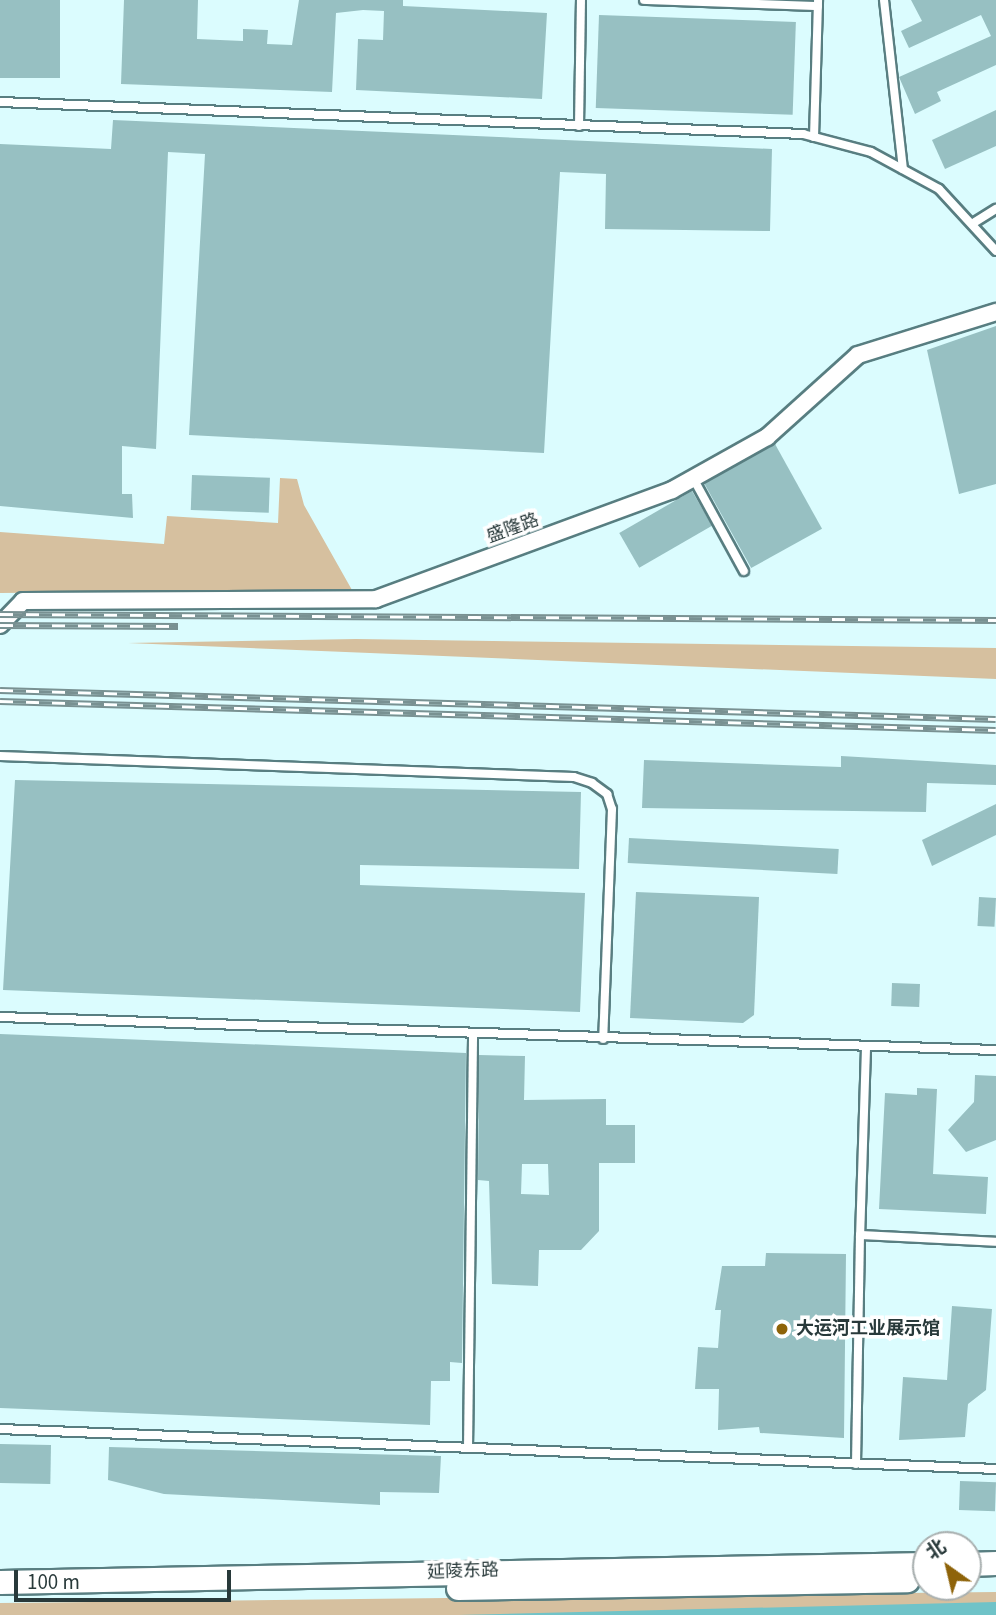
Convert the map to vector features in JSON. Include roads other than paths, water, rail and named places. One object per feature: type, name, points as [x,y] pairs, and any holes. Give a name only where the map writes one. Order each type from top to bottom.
[{"type":"main road","name":"延陵东路","points":[[0,1583],[912,1564]]},
{"type":"main road","name":"延陵东路","points":[[0,1597],[912,1579]]},
{"type":"street","name":"盛隆路","points":[[0,625],[23,601],[376,599],[608,516],[693,478],[767,437],[858,355],[996,312]]},
{"type":"lane","points":[[579,126],[580,0]]},
{"type":"lane","points":[[644,0],[818,3],[814,137]]},
{"type":"lane","points":[[884,0],[903,169]]},
{"type":"lane","points":[[0,102],[814,137],[871,152],[939,189],[975,222],[996,251]]},
{"type":"lane","points":[[975,222],[996,209]]},
{"type":"lane","points":[[693,478],[744,572]]},
{"type":"lane","points":[[0,756],[574,777],[592,783],[607,794],[612,810],[603,1039]]},
{"type":"lane","points":[[0,1017],[866,1048],[996,1050]]},
{"type":"lane","points":[[468,1447],[473,1034]]},
{"type":"lane","points":[[856,1464],[866,1048]]},
{"type":"lane","points":[[860,1235],[996,1242]]},
{"type":"lane","points":[[0,1429],[996,1469]]},
{"type":"water","points":[[996,1602],[996,1615],[459,1615]]},
{"type":"railway","points":[[0,614],[996,620]]},
{"type":"railway","points":[[0,625],[178,626]]},
{"type":"railway","points":[[0,690],[996,719]]},
{"type":"railway","points":[[0,701],[996,730]]},
{"type":"place","name":"大运河工业展示馆","points":[[782,1329]]}]
